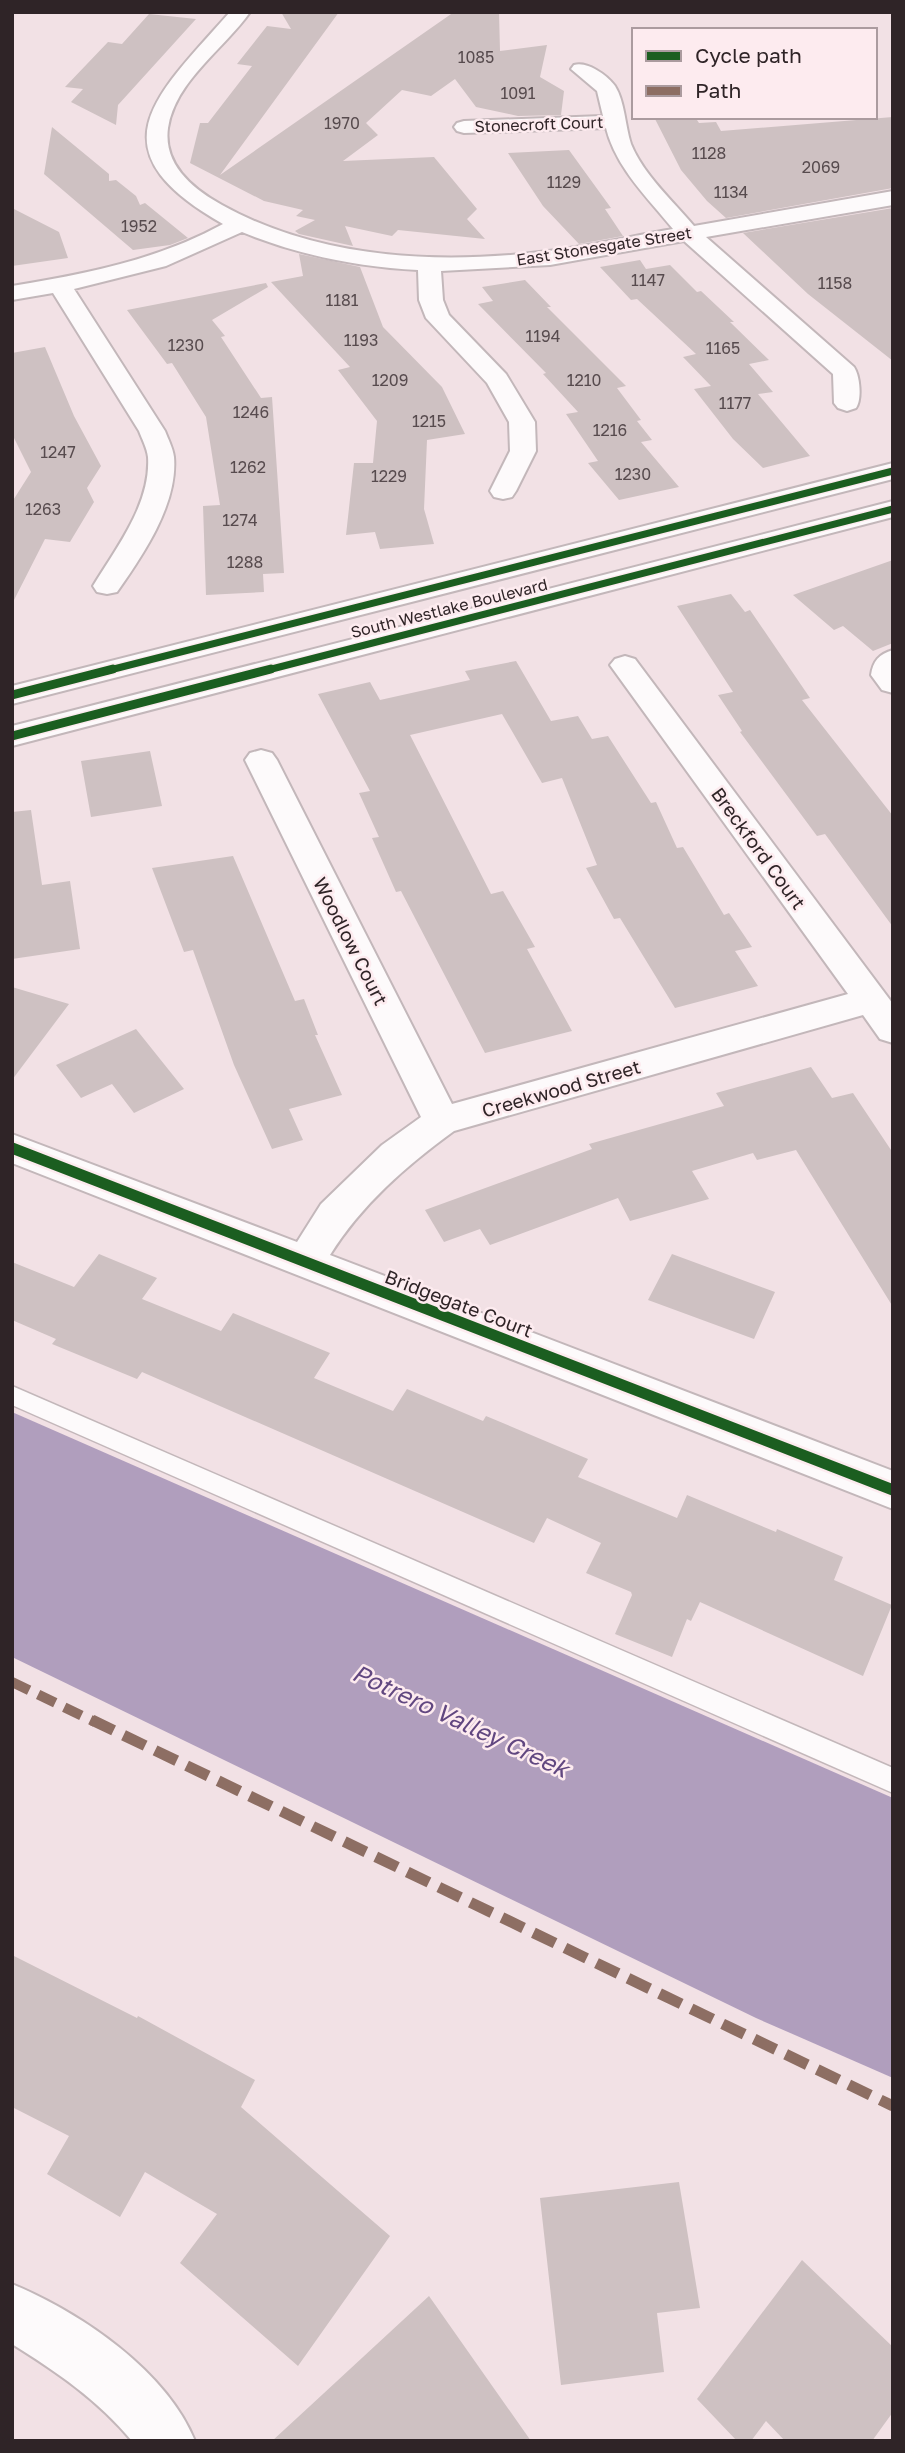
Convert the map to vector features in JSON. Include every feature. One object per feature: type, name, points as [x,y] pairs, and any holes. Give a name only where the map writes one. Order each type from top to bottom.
[{"type":"street","name":"East Stonesgate Street","points":[[241,12],[173,93],[160,117],[157,138],[166,172],[189,194],[240,223],[303,246],[380,260],[429,264],[534,260],[893,198]]},
{"type":"street","points":[[581,69],[606,88],[621,145],[634,167],[688,233],[845,372],[847,403]]},
{"type":"street","name":"Stonecroft Court","points":[[464,127],[613,122]]},
{"type":"street","points":[[12,292],[122,274],[160,263],[196,248],[240,223]]},
{"type":"street","points":[[429,264],[431,300],[438,318],[497,379],[522,422],[523,451],[503,491]]},
{"type":"street","points":[[60,286],[152,430],[161,454],[160,476],[148,515],[107,586]]},
{"type":"street","name":"South Westlake Boulevard","points":[[12,695],[893,471]]},
{"type":"street","name":"South Westlake Boulevard","points":[[12,736],[893,509]]},
{"type":"street","points":[[893,659],[887,666],[886,675],[893,684]]},
{"type":"street","name":"Breckford Court","points":[[625,666],[893,1030]]},
{"type":"street","name":"Woodlow Court","points":[[261,760],[442,1121]]},
{"type":"street","name":"Creekwood Street","points":[[305,1262],[344,1206],[395,1155],[442,1121],[871,1000]]},
{"type":"street","name":"Bridgegate Court","points":[[12,1147],[893,1490]]},
{"type":"street","points":[[12,2312],[99,2365],[158,2427],[166,2441]]},
{"type":"lane","points":[[12,1395],[893,1781]]},
{"type":"water","name":"Potrero Valley Creek","points":[[12,1412],[893,1798],[893,2078],[756,2018],[12,1657]]},
{"type":"building","points":[[281,12],[339,12],[220,175],[454,12],[499,12],[500,51],[547,45],[540,77],[564,91],[561,115],[518,116],[476,107],[455,79],[431,96],[402,90],[366,123],[378,135],[343,161],[434,157],[477,209],[467,219],[485,239],[398,230],[392,236],[345,226],[353,246],[299,234],[295,231],[315,220],[296,216],[303,210],[264,201],[190,163],[200,123],[208,123],[252,66],[237,64],[267,26],[291,29]]},
{"type":"building","points":[[149,14],[196,19],[118,105],[116,125],[71,102],[83,89],[65,87],[108,42],[122,44]]},
{"type":"building","points":[[893,117],[893,188],[726,218],[707,201],[681,170],[655,119],[716,122],[721,131]]},
{"type":"building","points":[[52,127],[109,174],[109,181],[116,180],[136,196],[140,205],[145,203],[188,238],[170,245],[133,250],[44,174]]},
{"type":"building","points":[[569,150],[611,208],[605,209],[623,236],[579,244],[543,206],[508,153]]},
{"type":"building","points":[[12,208],[59,232],[68,258],[12,266]]},
{"type":"building","points":[[893,208],[893,361],[808,294],[743,233]]},
{"type":"building","points":[[299,254],[360,267],[383,327],[442,387],[465,434],[427,440],[424,509],[434,544],[380,549],[375,532],[346,535],[354,463],[373,463],[377,421],[338,370],[350,367],[271,282],[303,276]]},
{"type":"building","points":[[640,260],[646,269],[670,265],[697,292],[701,291],[734,322],[730,322],[769,360],[749,364],[773,392],[758,394],[810,456],[763,468],[733,439],[694,389],[711,386],[683,357],[696,354],[637,299],[631,300],[600,267]]},
{"type":"building","points":[[525,280],[551,307],[547,307],[626,386],[617,388],[652,440],[641,442],[679,487],[619,500],[588,463],[598,461],[566,414],[578,412],[543,374],[546,373],[478,304],[493,301],[482,287]]},
{"type":"building","points":[[266,283],[268,287],[212,320],[225,336],[221,337],[261,398],[272,397],[284,573],[263,574],[264,592],[206,595],[203,506],[220,505],[206,417],[172,363],[167,364],[127,310]]},
{"type":"building","points":[[45,347],[74,416],[101,466],[87,488],[94,502],[70,542],[45,539],[12,604],[12,502],[31,472],[12,434],[12,353]]},
{"type":"building","points":[[893,560],[893,643],[873,651],[843,626],[834,630],[793,595]]},
{"type":"building","points":[[731,594],[745,612],[750,610],[810,698],[802,700],[893,816],[893,927],[825,834],[817,836],[740,732],[742,731],[718,695],[733,692],[677,606]]},
{"type":"building","points":[[516,661],[551,721],[578,716],[592,739],[608,736],[651,803],[656,802],[677,848],[683,847],[724,915],[729,913],[752,947],[735,951],[758,986],[675,1008],[620,918],[614,919],[586,868],[597,865],[562,778],[542,783],[502,714],[410,735],[491,894],[503,891],[535,947],[527,949],[572,1031],[485,1053],[401,891],[396,892],[372,838],[379,837],[359,793],[370,791],[318,694],[370,682],[380,700],[470,680],[465,671]]},
{"type":"building","points":[[150,751],[162,806],[91,817],[81,761]]},
{"type":"building","points":[[31,810],[42,885],[70,881],[80,949],[12,959],[12,812]]},
{"type":"building","points":[[233,856],[295,1001],[304,999],[318,1035],[315,1035],[342,1095],[289,1109],[303,1140],[272,1149],[234,1065],[193,950],[184,952],[152,868]]},
{"type":"building","points":[[12,987],[69,1004],[12,1080]]},
{"type":"building","points":[[136,1029],[184,1089],[134,1113],[112,1084],[81,1098],[56,1065]]},
{"type":"building","points":[[811,1067],[832,1098],[853,1093],[893,1153],[893,1307],[796,1150],[757,1160],[753,1153],[692,1171],[709,1199],[630,1221],[618,1198],[490,1245],[480,1229],[444,1242],[425,1210],[592,1149],[589,1144],[724,1106],[716,1093]]},
{"type":"building","points":[[99,1254],[157,1278],[142,1299],[221,1331],[233,1313],[330,1353],[314,1378],[393,1411],[407,1389],[483,1421],[486,1416],[588,1459],[578,1477],[677,1518],[687,1495],[843,1557],[834,1580],[892,1605],[863,1676],[700,1602],[691,1621],[687,1619],[672,1657],[615,1634],[632,1595],[631,1592],[586,1573],[601,1543],[547,1518],[534,1543],[142,1372],[137,1379],[52,1344],[56,1339],[12,1320],[12,1262],[74,1287]]},
{"type":"building","points":[[672,1254],[775,1292],[754,1339],[648,1300]]},
{"type":"building","points":[[12,1955],[137,2018],[138,2016],[255,2080],[241,2107],[390,2236],[298,2366],[180,2263],[217,2214],[145,2172],[120,2217],[47,2174],[69,2136],[12,2107]]},
{"type":"building","points":[[679,2182],[700,2308],[657,2313],[664,2372],[561,2385],[540,2198]]},
{"type":"building","points":[[802,2260],[893,2347],[893,2412],[872,2441],[785,2441],[766,2421],[751,2441],[737,2441],[697,2399]]},
{"type":"building","points":[[429,2296],[531,2441],[272,2441],[310,2406]]},
{"type":"marked path","points":[[12,1682],[893,2106]]},
{"type":"cycle path","points":[[12,695],[893,471]]},
{"type":"cycle path","points":[[12,736],[893,509]]},
{"type":"cycle path","points":[[12,1148],[893,1490]]}]
